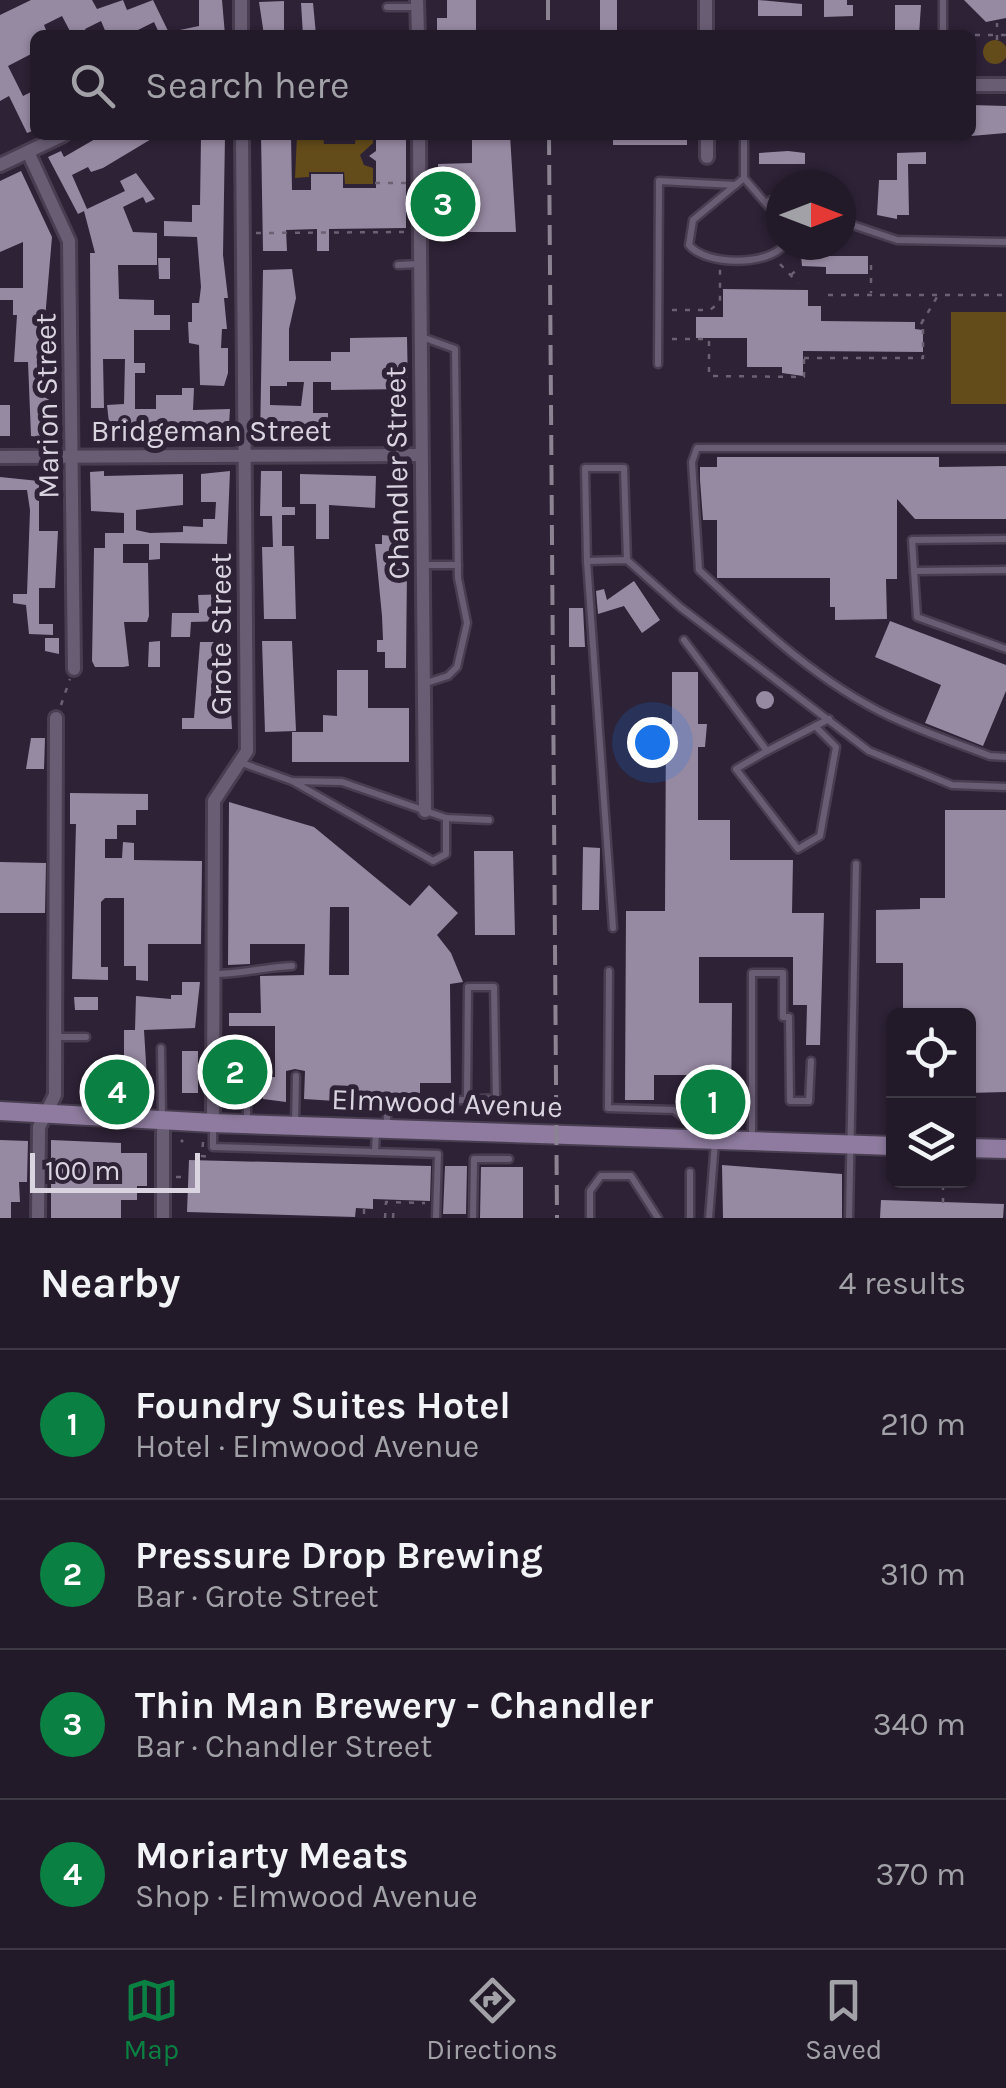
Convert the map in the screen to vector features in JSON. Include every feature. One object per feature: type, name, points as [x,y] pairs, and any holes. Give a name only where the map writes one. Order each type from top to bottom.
[{"type":"street","points":[[241,0],[242,30]]},
{"type":"street","points":[[706,0],[706,30]]},
{"type":"street","points":[[418,3],[418,30]]},
{"type":"street","points":[[976,85],[1006,85]]},
{"type":"street","points":[[0,166],[53,140]]},
{"type":"street","name":"Grote Street","points":[[213,1123],[214,801],[247,751],[242,140]]},
{"type":"street","name":"Chandler Street","points":[[418,140],[424,811]]},
{"type":"street","points":[[707,140],[707,157]]},
{"type":"street","name":"Marion Street","points":[[28,152],[69,241],[74,668]]},
{"type":"street","name":"Bridgeman Street","points":[[0,456],[422,455]]},
{"type":"street","points":[[38,1218],[39,1127],[55,1095],[56,718]]},
{"type":"street","name":"Elmwood Avenue","points":[[0,1110],[213,1123],[886,1146]]},
{"type":"street","points":[[162,1120],[162,1218]]},
{"type":"street","points":[[976,1148],[1006,1149]]},
{"type":"lane","points":[[943,0],[943,30]]},
{"type":"lane","points":[[387,7],[418,3]]},
{"type":"lane","points":[[744,140],[744,178],[766,202]]},
{"type":"lane","points":[[744,178],[693,220],[688,235],[693,251],[708,258],[766,258]]},
{"type":"lane","points":[[658,364],[659,181],[734,185]]},
{"type":"lane","points":[[856,226],[897,240],[1006,242]]},
{"type":"lane","points":[[398,264],[420,264]]},
{"type":"lane","points":[[420,337],[452,346],[458,565],[467,623],[462,656],[448,676],[424,684]]},
{"type":"lane","points":[[1006,448],[697,448],[692,462],[699,570],[798,660],[887,715],[990,756],[1006,757]]},
{"type":"lane","points":[[612,928],[587,561],[585,468],[624,468],[627,560]]},
{"type":"lane","points":[[1006,539],[912,540],[916,617],[1006,650]]},
{"type":"lane","points":[[587,561],[627,560],[680,607],[869,751],[952,784],[1006,787]]},
{"type":"lane","points":[[422,565],[458,565]]},
{"type":"lane","points":[[914,571],[1006,570]]},
{"type":"lane","points":[[684,640],[767,750]]},
{"type":"lane","points":[[815,726],[836,747],[820,836],[798,849],[736,769],[767,750],[828,719]]},
{"type":"lane","points":[[241,762],[292,781],[433,861],[446,854],[446,818]]},
{"type":"lane","points":[[292,781],[342,782],[446,818],[489,820]]},
{"type":"lane","points":[[848,1218],[856,864]]},
{"type":"lane","points":[[213,974],[248,974],[262,967],[292,966]]},
{"type":"lane","points":[[609,971],[608,1108],[674,1110],[715,1140],[709,1218]]},
{"type":"lane","points":[[752,1141],[752,973],[783,973],[783,1017],[790,1018],[790,1102],[810,1101],[811,1062]]},
{"type":"lane","points":[[375,1152],[387,1110],[395,1104],[496,1098],[494,987],[468,987],[468,1099]]},
{"type":"lane","points":[[55,1037],[86,1037]]},
{"type":"lane","points":[[213,1043],[247,1044],[247,1124]]},
{"type":"lane","points":[[162,1048],[162,1120]]},
{"type":"lane","points":[[295,1126],[296,1076]]},
{"type":"lane","points":[[213,1123],[214,1147],[438,1154],[436,1218]]},
{"type":"lane","points":[[473,1218],[474,1159],[510,1160]]},
{"type":"lane","points":[[690,1172],[690,1218]]},
{"type":"lane","points":[[590,1218],[590,1191],[601,1176],[631,1176],[658,1218]]},
{"type":"path","points":[[997,23],[997,37]]},
{"type":"path","points":[[976,36],[1006,35]]},
{"type":"path","points":[[375,183],[413,183]]},
{"type":"path","points":[[243,233],[420,232]]},
{"type":"path","points":[[672,310],[714,307],[720,302],[720,264]]},
{"type":"path","points":[[780,264],[798,283]]},
{"type":"path","points":[[871,265],[871,295]]},
{"type":"path","points":[[790,274],[800,267]]},
{"type":"path","points":[[828,295],[1006,295]]},
{"type":"path","points":[[672,335],[709,339],[709,376],[804,377],[804,356],[923,358],[922,322],[937,295]]},
{"type":"path","points":[[708,302],[714,307]]},
{"type":"path","points":[[56,718],[74,668]]},
{"type":"path","points":[[118,1093],[118,1100]]},
{"type":"path","points":[[125,1093],[125,1100]]},
{"type":"path","points":[[202,1156],[203,1142]]},
{"type":"path","points":[[176,1178],[184,1178]]},
{"type":"path","points":[[942,1203],[943,1188]]},
{"type":"path","points":[[386,1218],[386,1202],[432,1203]]},
{"type":"path","points":[[393,1218],[394,1202]]},
{"type":"path","points":[[364,1209],[364,1218]]},
{"type":"shaded area","points":[[995,40],[1007,52],[995,64],[983,52]]},
{"type":"shaded area","points":[[297,140],[355,144],[355,140],[373,140],[360,155],[364,165],[373,168],[373,184],[345,184],[344,172],[309,172],[309,177],[295,178]]},
{"type":"shaded area","points":[[951,312],[1006,312],[1006,404],[951,404]]},
{"type":"building","points":[[31,0],[92,0],[97,9],[123,0],[127,10],[153,0],[168,30],[158,30],[154,22],[138,30],[105,30],[101,21],[86,30],[69,30],[62,16],[44,25],[46,30],[30,30],[30,55],[8,66],[23,96],[30,92],[27,133],[9,96],[0,101],[0,15]]},
{"type":"building","points":[[199,0],[222,0],[225,30],[180,30],[199,26]]},
{"type":"building","points":[[447,0],[476,0],[476,30],[437,30],[437,18],[447,18]]},
{"type":"building","points":[[600,0],[617,0],[617,30],[600,30]]},
{"type":"building","points":[[758,0],[802,4],[802,16],[758,16]]},
{"type":"building","points":[[824,0],[847,0],[847,5],[853,5],[853,16],[824,17]]},
{"type":"building","points":[[964,0],[1006,0],[1006,18],[986,22]]},
{"type":"building","points":[[284,1],[284,30],[263,30],[259,2]]},
{"type":"building","points":[[301,3],[313,3],[316,30],[303,30]]},
{"type":"building","points":[[895,5],[921,5],[919,30],[895,30]]},
{"type":"building","points":[[976,105],[1006,106],[1006,133],[976,136]]},
{"type":"building","points":[[93,140],[150,140],[103,168],[91,172],[88,167],[72,175],[87,209],[125,191],[120,181],[136,173],[155,199],[146,203],[143,197],[123,207],[133,232],[157,233],[157,265],[118,265],[119,299],[154,300],[154,315],[170,315],[170,330],[134,330],[134,363],[145,363],[145,373],[135,373],[135,409],[156,409],[156,395],[182,395],[182,388],[194,388],[193,410],[230,409],[228,440],[186,435],[135,436],[135,441],[123,441],[123,432],[110,432],[107,405],[124,404],[125,359],[103,359],[104,408],[91,408],[90,253],[95,253],[84,211],[78,214],[48,157],[61,151],[64,157]]},
{"type":"building","points":[[201,140],[225,140],[223,255],[228,298],[224,298],[227,329],[222,329],[221,348],[228,348],[228,373],[224,386],[200,385],[199,345],[189,343],[192,303],[199,303],[201,287],[197,237],[164,236],[164,221],[192,222],[192,205],[200,205]]},
{"type":"building","points":[[261,140],[291,140],[292,190],[311,190],[311,174],[343,174],[343,188],[376,188],[376,161],[369,156],[376,151],[376,140],[406,140],[406,228],[329,229],[329,251],[317,251],[317,229],[286,230],[287,251],[263,251]]},
{"type":"building","points":[[472,140],[510,140],[516,232],[438,232],[438,164],[472,163]]},
{"type":"building","points":[[613,140],[687,140],[687,145],[613,145]]},
{"type":"building","points":[[926,152],[926,164],[908,164],[909,215],[897,215],[897,219],[877,215],[879,180],[897,180],[897,153]]},
{"type":"building","points":[[759,153],[805,153],[805,164],[759,164]]},
{"type":"building","points":[[21,171],[52,237],[45,319],[53,318],[54,362],[41,362],[41,395],[56,404],[57,439],[31,436],[28,362],[14,362],[17,315],[13,315],[13,300],[0,300],[0,288],[23,288],[23,242],[0,252],[0,181]]},
{"type":"building","points":[[856,256],[868,256],[868,274],[826,274],[826,267],[802,266],[801,260],[856,260]]},
{"type":"building","points":[[158,258],[170,258],[170,279],[159,279]]},
{"type":"building","points":[[292,269],[296,298],[289,329],[289,361],[331,361],[331,352],[350,352],[350,338],[407,337],[408,389],[331,390],[331,382],[313,382],[313,413],[328,413],[328,440],[316,440],[316,434],[274,431],[274,440],[260,440],[263,270]],"holes":[[[304,382],[301,406],[270,405],[270,386]]]},
{"type":"building","points":[[723,289],[808,290],[808,306],[821,306],[821,321],[915,322],[915,329],[923,330],[923,352],[803,351],[803,376],[782,373],[782,367],[747,367],[747,338],[696,338],[696,317],[723,317]]},
{"type":"building","points":[[0,405],[10,405],[10,436],[0,436]]},
{"type":"building","points":[[717,457],[939,457],[939,467],[1006,466],[1006,519],[915,519],[897,499],[897,579],[886,579],[887,619],[835,620],[835,607],[830,607],[830,578],[717,578],[717,520],[703,520],[700,467],[717,467]]},
{"type":"building","points":[[395,470],[408,470],[406,668],[385,668],[385,652],[377,652],[377,640],[383,640],[375,544],[382,544],[382,535],[392,536],[392,529],[397,529]]},
{"type":"building","points":[[104,471],[104,476],[183,474],[183,505],[136,510],[136,530],[150,533],[183,532],[183,526],[203,527],[203,519],[215,519],[216,502],[201,502],[201,474],[230,471],[227,544],[160,543],[160,559],[149,560],[149,544],[123,544],[123,563],[148,563],[149,616],[147,622],[124,622],[129,666],[123,667],[95,667],[92,661],[94,548],[105,548],[105,533],[124,533],[124,513],[91,511],[90,472]]},
{"type":"building","points":[[261,471],[282,471],[282,507],[295,507],[295,515],[282,515],[282,546],[294,546],[296,619],[264,619],[262,547],[273,547],[272,516],[260,516]]},
{"type":"building","points":[[300,474],[376,476],[375,508],[329,505],[329,539],[316,539],[316,504],[300,504]]},
{"type":"building","points":[[0,477],[39,481],[39,531],[58,531],[55,588],[39,588],[39,624],[53,624],[53,635],[29,634],[26,605],[13,603],[13,594],[27,594],[30,510],[27,490],[0,490]]},
{"type":"building","points":[[634,581],[660,620],[642,633],[624,606],[598,614],[596,591],[604,589],[607,600]]},
{"type":"building","points":[[231,594],[229,621],[191,622],[190,637],[171,637],[172,613],[199,613],[198,595]]},
{"type":"building","points":[[569,608],[583,608],[585,647],[569,647]]},
{"type":"building","points":[[890,621],[1006,665],[1006,691],[983,746],[925,723],[941,685],[875,657]]},
{"type":"building","points":[[45,638],[59,638],[59,654],[45,651]]},
{"type":"building","points":[[160,641],[160,667],[148,667],[149,642]]},
{"type":"building","points":[[262,641],[292,641],[296,731],[265,732]]},
{"type":"building","points":[[200,642],[227,642],[232,729],[182,729],[182,718],[194,718]]},
{"type":"building","points":[[337,670],[368,670],[368,708],[409,708],[409,762],[292,762],[292,732],[323,732],[323,715],[337,716]]},
{"type":"building","points":[[672,672],[698,672],[698,724],[707,724],[705,747],[698,747],[698,820],[730,820],[730,860],[793,860],[792,913],[824,913],[820,1045],[806,1045],[807,1005],[793,1005],[793,957],[699,957],[699,1003],[732,1003],[731,1113],[689,1112],[689,1075],[654,1075],[654,1100],[625,1100],[626,911],[665,911],[666,724],[672,724]]},
{"type":"building","points":[[765,691],[772,693],[772,707],[765,709],[758,707],[756,700],[758,693]]},
{"type":"building","points":[[31,738],[45,738],[44,769],[26,769]]},
{"type":"building","points":[[70,793],[148,794],[148,810],[136,810],[136,825],[117,825],[117,839],[105,839],[105,858],[122,858],[123,842],[134,843],[134,860],[202,861],[201,944],[148,944],[148,981],[136,980],[136,966],[124,966],[124,898],[105,898],[101,902],[101,967],[108,967],[108,980],[72,979],[76,824],[70,824]]},
{"type":"building","points":[[229,802],[314,827],[410,906],[429,885],[458,913],[437,935],[451,953],[463,982],[450,984],[451,1083],[420,1083],[420,1093],[383,1093],[383,1104],[304,1099],[305,1071],[295,1069],[286,1071],[286,1102],[263,1099],[263,1077],[275,1077],[275,1026],[229,1026],[229,1013],[261,1013],[260,976],[304,975],[305,944],[250,944],[250,964],[228,965]],"holes":[[[330,907],[349,907],[349,975],[329,975]]]},
{"type":"building","points":[[945,810],[1006,810],[1006,1092],[976,1093],[976,1008],[903,1008],[903,963],[876,963],[876,910],[920,909],[920,898],[945,898]]},
{"type":"building","points":[[583,847],[600,848],[599,910],[582,910]]},
{"type":"building","points":[[474,851],[513,851],[515,935],[475,935]]},
{"type":"building","points":[[0,862],[46,863],[45,913],[0,913]]},
{"type":"building","points":[[182,982],[200,982],[195,1028],[144,1030],[148,1095],[110,1093],[110,1058],[124,1058],[124,1030],[135,1030],[136,996],[171,999],[171,995],[182,995]]},
{"type":"building","points":[[74,997],[98,997],[98,1010],[75,1010]]},
{"type":"building","points":[[182,1051],[198,1051],[198,1093],[182,1093]]},
{"type":"building","points":[[228,1060],[240,1060],[240,1098],[228,1098]]},
{"type":"building","points":[[0,1140],[28,1141],[27,1182],[19,1182],[20,1202],[11,1202],[11,1218],[0,1218]]},
{"type":"building","points":[[51,1140],[121,1143],[121,1153],[147,1153],[147,1186],[137,1186],[137,1200],[121,1200],[121,1218],[51,1218]]},
{"type":"building","points":[[189,1160],[431,1166],[430,1201],[373,1199],[373,1209],[356,1208],[355,1217],[187,1212]]},
{"type":"building","points":[[722,1165],[842,1174],[842,1218],[723,1218]]},
{"type":"building","points":[[445,1166],[467,1166],[466,1214],[443,1214]]},
{"type":"building","points":[[481,1167],[523,1167],[523,1218],[480,1218]]},
{"type":"building","points":[[881,1200],[1004,1204],[1003,1218],[880,1218]]},
{"type":"railway","points":[[548,0],[548,30]]},
{"type":"railway","points":[[549,140],[557,1218]]},
{"type":"place","name":"Thin Man Brewery - Chandler","points":[[443,204]]},
{"type":"place","name":"Pressure Drop Brewing","points":[[235,1072]]},
{"type":"place","name":"Moriarty Meats","points":[[117,1092]]},
{"type":"place","name":"Foundry Suites Hotel","points":[[713,1102]]}]
